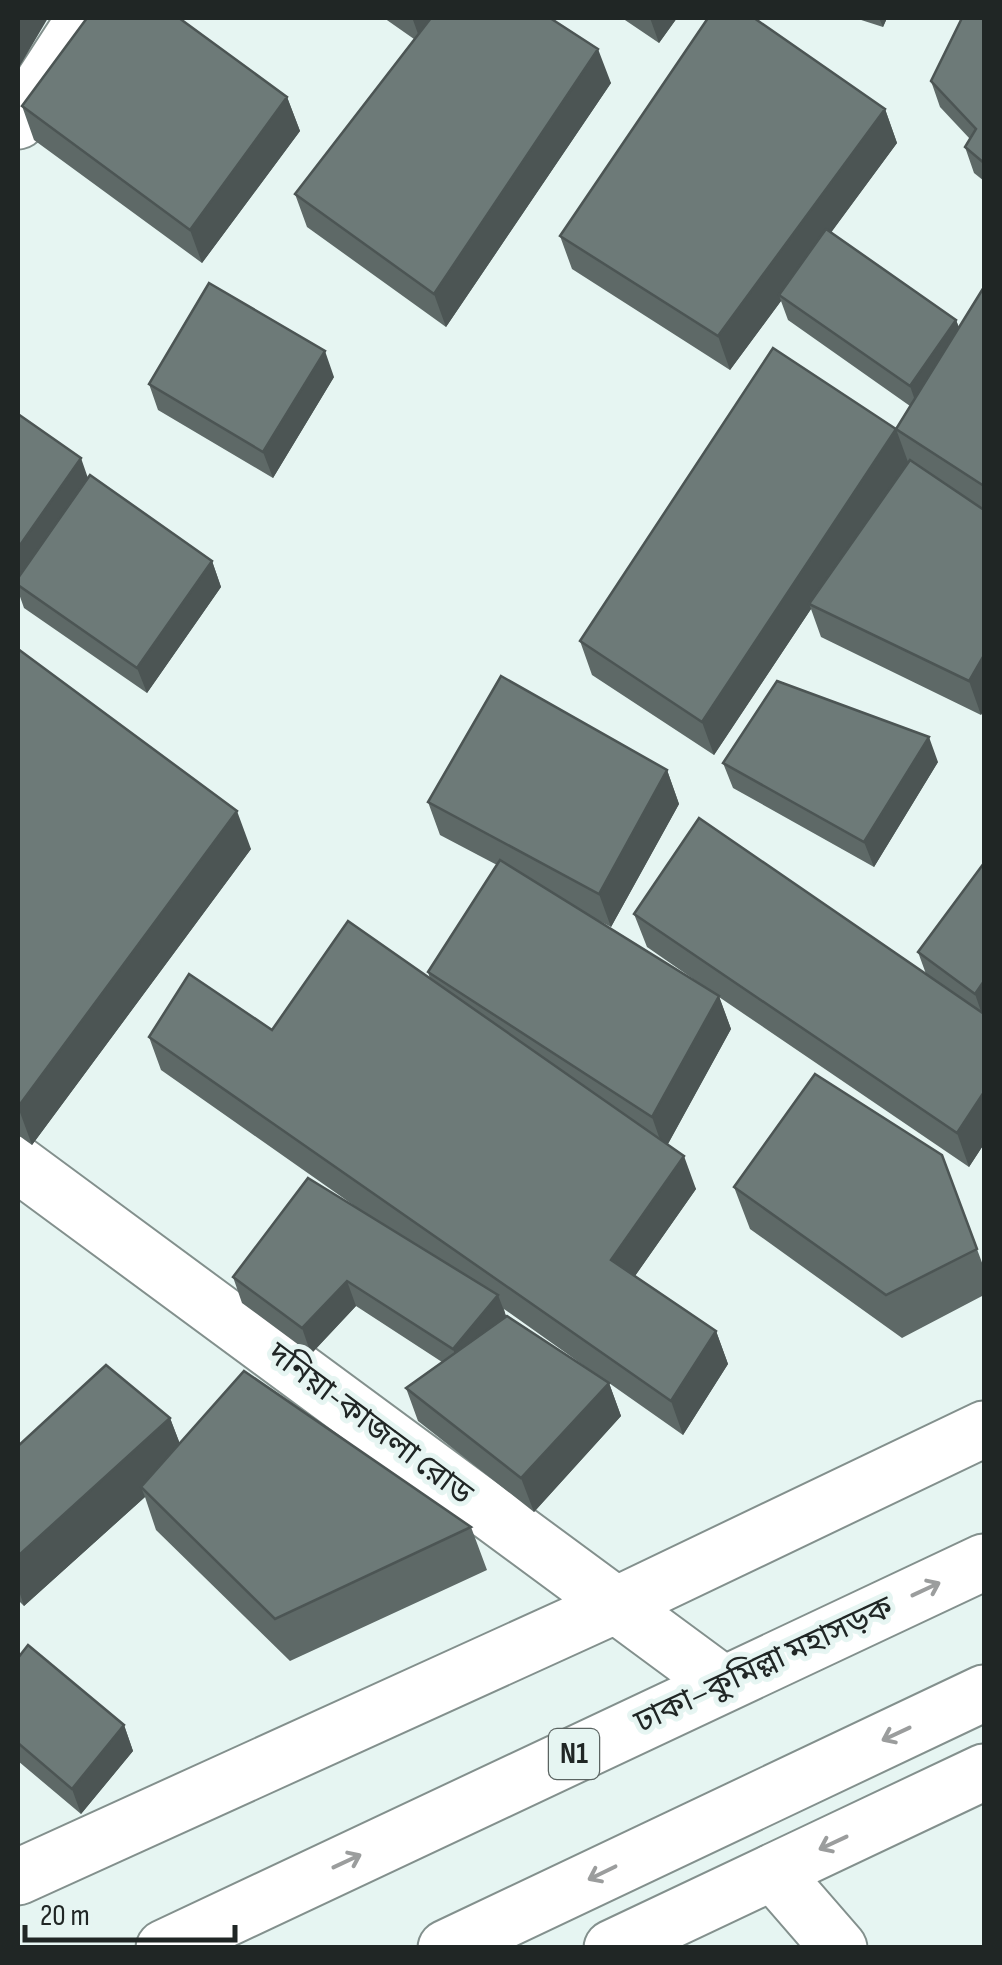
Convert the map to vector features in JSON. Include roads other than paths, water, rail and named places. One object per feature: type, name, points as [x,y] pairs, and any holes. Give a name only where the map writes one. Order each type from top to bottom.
[{"type":"main road","points":[[18,122],[85,18]]},
{"type":"main road","name":"দনিয়া-কাজলা রোড","points":[[18,1164],[722,1684]]},
{"type":"main road","points":[[18,1877],[614,1606],[984,1430]]},
{"type":"main road","name":"ঢাকা–কুমিল্লা মহাসড়ক","points":[[164,1948],[984,1562]]},
{"type":"main road","points":[[446,1948],[984,1692]]},
{"type":"main road","points":[[612,1948],[984,1772]]},
{"type":"main road","points":[[773,1872],[839,1948]]}]
